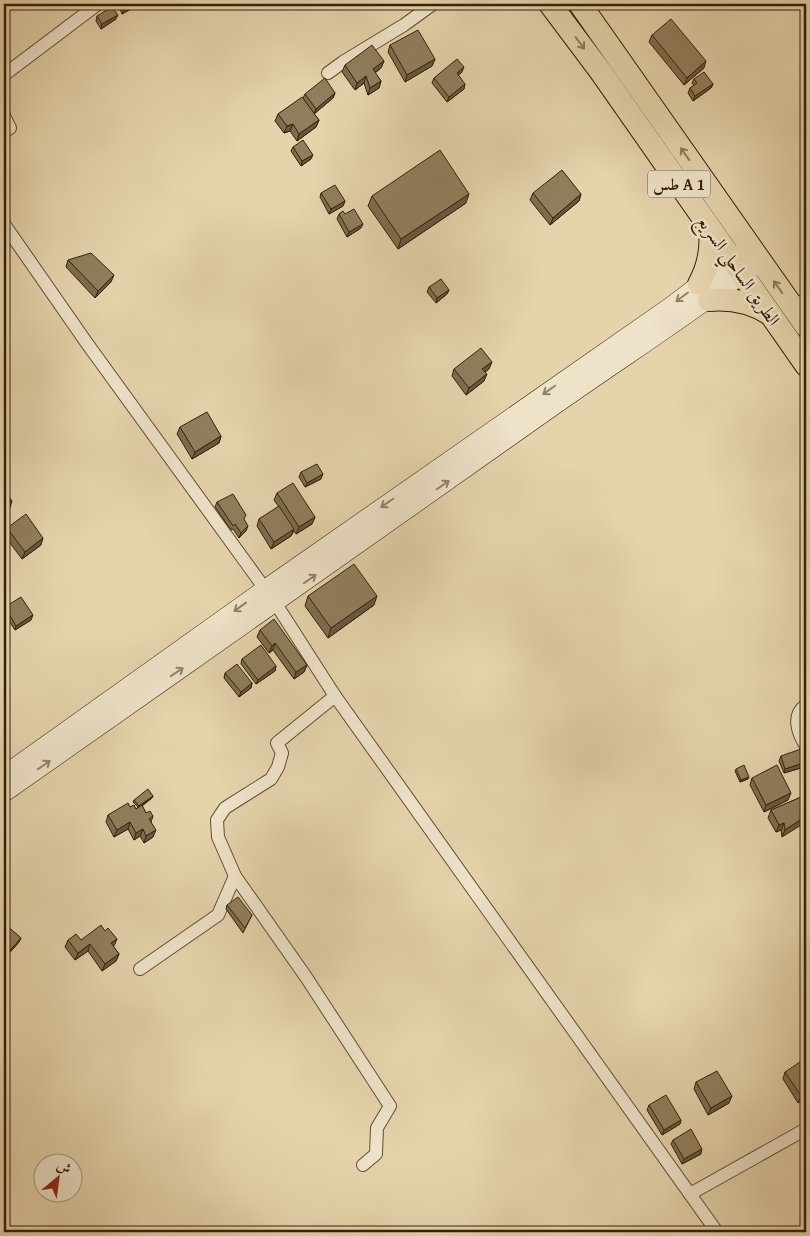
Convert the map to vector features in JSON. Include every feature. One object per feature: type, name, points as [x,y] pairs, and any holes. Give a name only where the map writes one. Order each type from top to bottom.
[{"type":"highway","name":"الطريق الساحلي السريع","points":[[550,4],[602,72],[710,229],[799,303],[806,326]]},
{"type":"highway","name":"الطريق الساحلي السريع","points":[[580,4],[746,260],[771,315],[806,365]]},
{"type":"highway","points":[[710,229],[711,252],[704,292],[752,304],[771,315]]},
{"type":"street","points":[[4,75],[98,4]]},
{"type":"street","points":[[328,73],[404,25],[433,4]]},
{"type":"street","points":[[4,116],[10,128],[4,132]]},
{"type":"street","points":[[4,224],[86,342],[276,604],[335,696],[717,1232]]},
{"type":"street","points":[[4,793],[265,589],[364,520],[598,366],[704,292],[746,260]]},
{"type":"street","points":[[4,775],[143,685],[276,604],[375,534],[598,366]]},
{"type":"street","points":[[364,520],[375,534]]},
{"type":"street","points":[[335,696],[277,743],[282,753],[278,767],[271,779],[225,808],[217,820],[218,837],[235,876],[306,977],[390,1106],[377,1128],[376,1154],[363,1165]]},
{"type":"street","points":[[806,705],[801,708],[797,721],[799,736],[806,746]]},
{"type":"street","points":[[140,970],[218,915],[235,876]]},
{"type":"street","points":[[690,1194],[806,1129]]},
{"type":"building","points":[[121,4],[134,4],[124,9]]},
{"type":"building","points":[[112,7],[118,15],[102,24],[97,16]]},
{"type":"building","points":[[671,19],[706,61],[687,78],[652,35]]},
{"type":"building","points":[[418,30],[435,59],[407,75],[390,45]]},
{"type":"building","points":[[372,45],[384,61],[373,69],[381,81],[370,88],[366,76],[357,83],[345,65]]},
{"type":"building","points":[[457,59],[464,67],[457,73],[465,84],[449,97],[434,78]]},
{"type":"building","points":[[704,72],[713,84],[695,96],[690,88],[697,83],[694,79]]},
{"type":"building","points":[[325,78],[335,93],[316,109],[305,94]]},
{"type":"building","points":[[302,97],[319,120],[299,134],[293,124],[287,126],[278,114]]},
{"type":"building","points":[[303,140],[313,155],[302,161],[293,147]]},
{"type":"building","points":[[440,150],[469,194],[401,239],[372,196]]},
{"type":"building","points":[[562,170],[581,194],[553,218],[533,193]]},
{"type":"building","points":[[335,185],[345,201],[331,209],[321,193]]},
{"type":"building","points":[[354,209],[363,224],[349,232],[339,214],[343,211],[345,214]]},
{"type":"building","points":[[91,253],[114,275],[98,291],[68,260]]},
{"type":"building","points":[[441,279],[449,290],[437,298],[429,287]]},
{"type":"building","points":[[481,348],[492,362],[482,369],[487,374],[469,388],[454,369]]},
{"type":"building","points":[[207,412],[221,436],[195,452],[180,427]]},
{"type":"building","points":[[317,464],[323,474],[307,483],[301,472]]},
{"type":"building","points":[[293,483],[315,517],[299,527],[277,493]]},
{"type":"building","points":[[233,494],[246,515],[244,519],[248,526],[241,533],[235,524],[233,526],[217,502]]},
{"type":"building","points":[[9,497],[12,501],[4,508],[4,498]]},
{"type":"building","points":[[279,506],[294,529],[274,542],[259,519]]},
{"type":"building","points":[[26,514],[43,538],[25,552],[7,528]]},
{"type":"building","points":[[354,564],[377,596],[331,628],[308,596]]},
{"type":"building","points":[[21,597],[33,615],[16,626],[5,607]]},
{"type":"building","points":[[274,619],[307,665],[296,672],[275,643],[272,646],[260,630]]},
{"type":"building","points":[[261,645],[276,666],[258,680],[242,659]]},
{"type":"building","points":[[237,664],[252,683],[241,692],[225,673]]},
{"type":"building","points":[[801,749],[806,762],[785,769],[781,756]]},
{"type":"building","points":[[744,765],[749,777],[741,780],[736,769]]},
{"type":"building","points":[[777,765],[791,793],[766,805],[752,778]]},
{"type":"building","points":[[148,789],[153,796],[139,806],[134,800]]},
{"type":"building","points":[[806,795],[806,816],[785,830],[784,823],[779,825],[771,810]]},
{"type":"building","points":[[128,803],[130,807],[134,805],[136,809],[142,805],[146,813],[150,811],[153,816],[149,819],[156,830],[146,836],[143,829],[136,833],[130,822],[117,830],[108,815]]},
{"type":"building","points":[[238,897],[252,915],[245,928],[227,905]]},
{"type":"building","points":[[4,924],[21,938],[7,954],[4,951]]},
{"type":"building","points":[[101,925],[105,931],[108,928],[117,939],[111,943],[119,954],[105,964],[90,944],[78,953],[68,940],[76,934],[81,940]]},
{"type":"building","points":[[806,1058],[806,1092],[801,1096],[785,1072]]},
{"type":"building","points":[[717,1071],[732,1096],[711,1108],[696,1082]]},
{"type":"building","points":[[666,1095],[681,1120],[664,1130],[649,1105]]},
{"type":"building","points":[[691,1129],[702,1149],[684,1159],[673,1140]]}]
